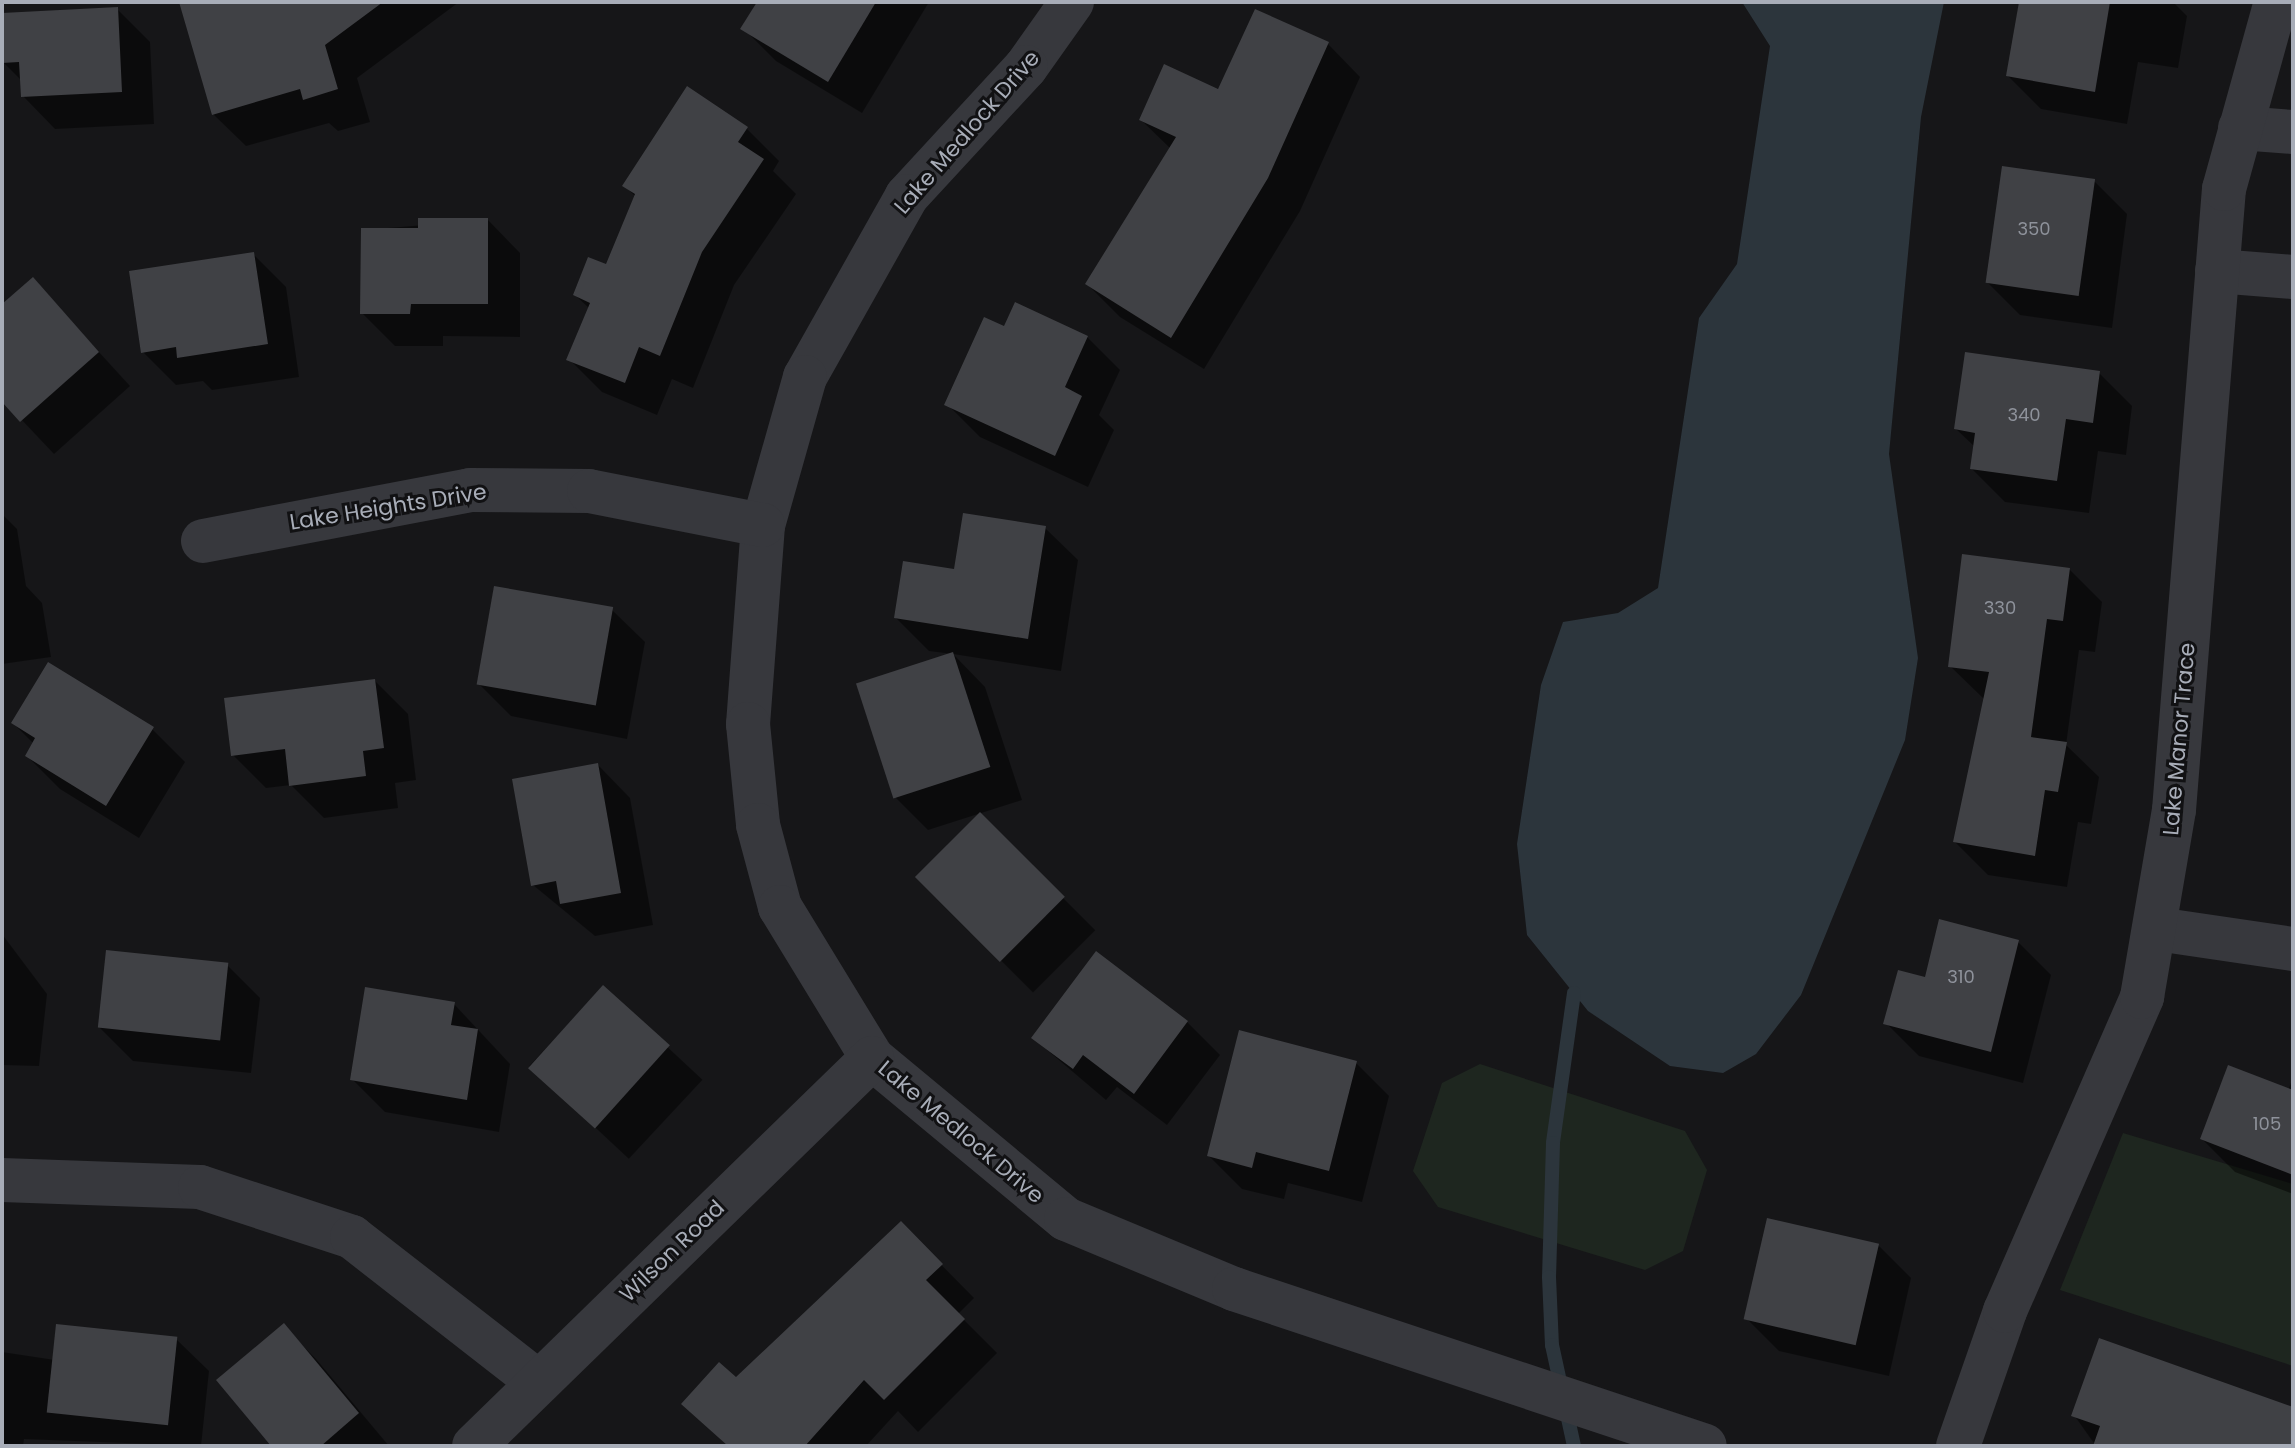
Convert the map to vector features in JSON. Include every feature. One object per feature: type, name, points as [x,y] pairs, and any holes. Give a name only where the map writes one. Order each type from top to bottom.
[{"type":"street","name":"Lake Medlock Drive","points":[[1072,2],[1026,67],[907,196],[841,303],[805,377],[763,525],[748,724],[758,825],[780,907],[872,1058],[1066,1219],[1234,1289],[1561,1404],[1705,1446]]},
{"type":"street","name":"Lake Manor Trace","points":[[1958,1446],[2005,1311],[2142,997],[2157,929],[2174,810],[2224,189],[2276,2]]},
{"type":"street","points":[[2240,128],[2293,132]]},
{"type":"street","points":[[2217,271],[2293,277]]},
{"type":"street","name":"Lake Heights Drive","points":[[203,541],[470,490],[589,491],[763,525]]},
{"type":"street","points":[[2157,929],[2293,949]]},
{"type":"street","name":"Wilson Road","points":[[474,1446],[537,1381],[872,1058]]},
{"type":"street","points":[[2,1180],[200,1187],[352,1237],[537,1381]]},
{"type":"shaded area","points":[[1742,2],[1944,2],[1921,117],[1889,454],[1918,658],[1905,740],[1801,995],[1756,1054],[1723,1073],[1670,1066],[1588,1011],[1527,935],[1517,844],[1541,685],[1563,622],[1618,613],[1658,588],[1699,318],[1737,264],[1770,46]]},
{"type":"shaded area","points":[[1480,1064],[1685,1131],[1707,1170],[1683,1251],[1645,1270],[1438,1207],[1413,1171],[1442,1083]]},
{"type":"shaded area","points":[[2123,1133],[2293,1184],[2293,1366],[2060,1290]]},
{"type":"building","points":[[179,2],[383,2],[325,45],[338,89],[303,100],[300,89],[212,115]]},
{"type":"building","points":[[757,2],[876,2],[828,82],[740,29]]},
{"type":"building","points":[[2019,2],[2110,2],[2095,92],[2006,76]]},
{"type":"building","points":[[118,7],[122,92],[21,97],[19,62],[2,63],[2,13]]},
{"type":"building","points":[[1255,9],[1329,42],[1268,178],[1171,338],[1085,284],[1176,137],[1139,120],[1164,64],[1218,89]]},
{"type":"building","points":[[687,86],[748,127],[738,142],[764,159],[702,252],[660,356],[639,347],[625,383],[566,360],[590,303],[573,295],[588,257],[606,264],[635,194],[622,186]]},
{"type":"building","points":[[2002,166],[2095,179],[2079,296],[1986,283]]},
{"type":"building","points":[[418,218],[488,218],[488,304],[411,304],[410,314],[360,314],[361,228],[418,228]]},
{"type":"building","points":[[254,252],[268,344],[177,358],[176,347],[141,353],[129,271]]},
{"type":"building","points":[[33,277],[99,352],[20,422],[2,402],[2,304]]},
{"type":"building","points":[[1015,302],[1088,336],[1065,387],[1082,396],[1055,456],[944,405],[984,317],[1004,326]]},
{"type":"building","points":[[1965,352],[2100,371],[2093,423],[2066,419],[2057,481],[1970,469],[1975,433],[1954,429]]},
{"type":"building","points":[[963,513],[1046,526],[1028,639],[894,618],[903,561],[954,569]]},
{"type":"building","points":[[1962,554],[2070,568],[2063,621],[2047,619],[2031,737],[2067,742],[2058,792],[2045,790],[2035,856],[1953,842],[1989,672],[1948,667]]},
{"type":"building","points":[[494,586],[613,607],[596,705],[477,684]]},
{"type":"building","points":[[953,652],[990,767],[893,799],[856,684]]},
{"type":"building","points":[[48,662],[154,727],[106,806],[25,756],[35,738],[11,723]]},
{"type":"building","points":[[375,679],[384,748],[363,751],[366,776],[289,786],[285,749],[231,756],[224,698]]},
{"type":"building","points":[[598,763],[621,893],[560,904],[556,881],[531,886],[512,779]]},
{"type":"building","points":[[980,812],[1065,897],[1000,962],[915,877]]},
{"type":"building","points":[[1939,919],[2019,940],[1991,1052],[1883,1024],[1898,970],[1925,977]]},
{"type":"building","points":[[106,950],[228,963],[220,1040],[98,1028]]},
{"type":"building","points":[[1096,951],[1188,1021],[1134,1094],[1083,1055],[1073,1069],[1031,1038]]},
{"type":"building","points":[[603,985],[670,1045],[595,1128],[528,1068]]},
{"type":"building","points":[[365,987],[455,1002],[451,1025],[478,1029],[467,1100],[350,1080]]},
{"type":"building","points":[[1239,1030],[1357,1061],[1329,1171],[1256,1152],[1252,1168],[1207,1156]]},
{"type":"building","points":[[2228,1065],[2293,1090],[2293,1175],[2200,1139]]},
{"type":"building","points":[[1767,1218],[1879,1244],[1856,1345],[1744,1319]]},
{"type":"building","points":[[901,1221],[943,1264],[926,1280],[965,1319],[884,1400],[864,1380],[805,1446],[728,1446],[681,1404],[719,1362],[736,1377]]},
{"type":"building","points":[[284,1323],[359,1413],[321,1446],[271,1446],[216,1380]]},
{"type":"building","points":[[56,1324],[177,1337],[168,1425],[47,1413]]},
{"type":"building","points":[[2099,1338],[2293,1407],[2293,1446],[2093,1446],[2100,1426],[2071,1416]]},
{"type":"waterway","points":[[1574,993],[1553,1143],[1549,1277],[1552,1345],[1574,1446]]}]
